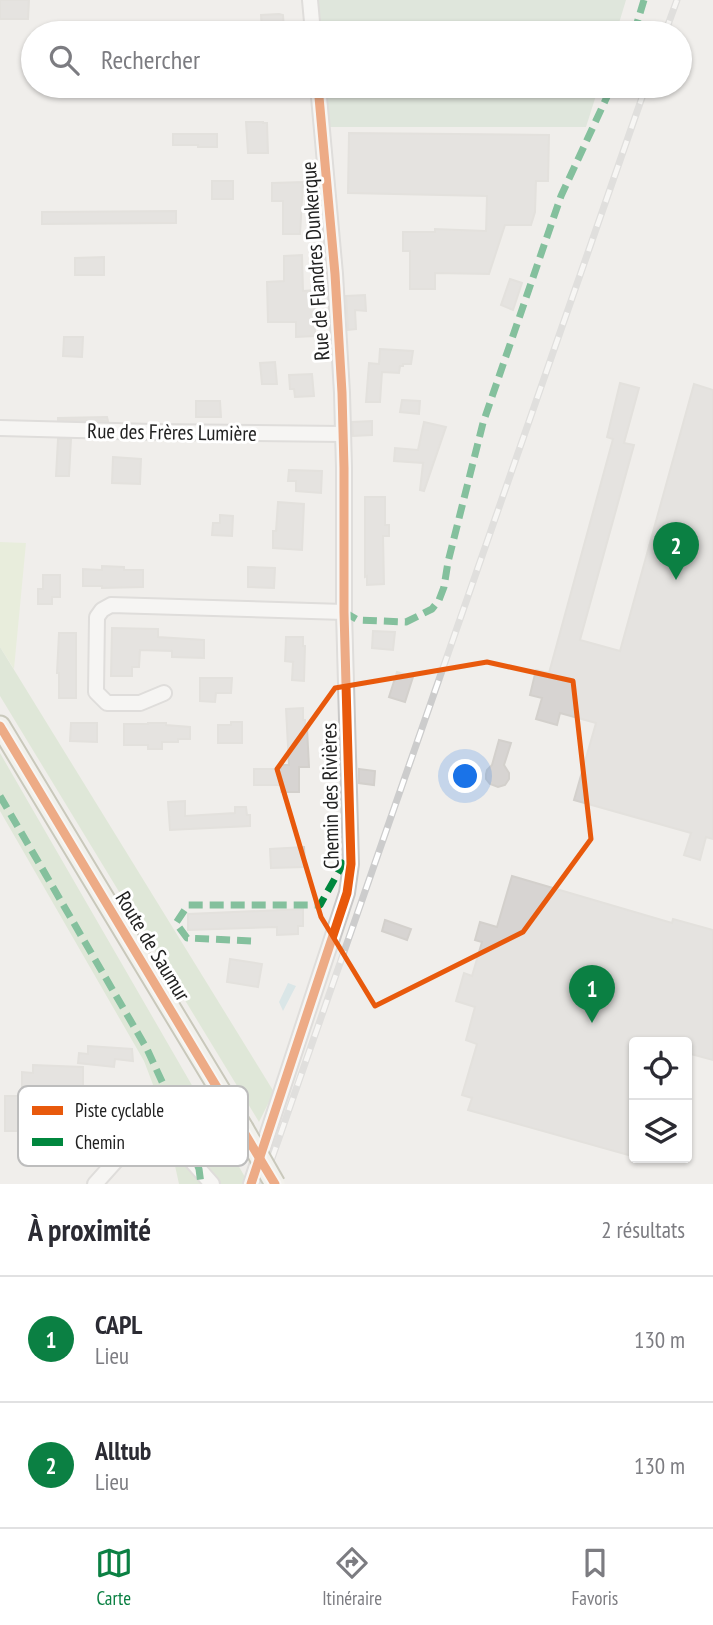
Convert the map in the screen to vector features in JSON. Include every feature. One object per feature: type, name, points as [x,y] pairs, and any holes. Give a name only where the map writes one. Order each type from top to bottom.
[{"type":"main road","name":"Route de Saumur","points":[[0,726],[218,1086]]},
{"type":"main road","name":"Route de Saumur","points":[[248,1137],[275,1184]]},
{"type":"street","points":[[310,0],[312,21]]},
{"type":"street","name":"Rue de Flandres Dunkerque","points":[[319,98],[335,274],[343,434]]},
{"type":"street","name":"Rue des Frères Lumière","points":[[0,428],[343,434]]},
{"type":"street","name":"Chemin des Rivières","points":[[251,1184],[346,893],[351,864],[344,612],[343,434]]},
{"type":"street","points":[[164,693],[140,702],[107,702],[96,692],[97,617],[102,610],[111,605],[344,612]]},
{"type":"street","points":[[95,1184],[111,1166]]},
{"type":"street","points":[[197,1166],[212,1184]]},
{"type":"highlighted area","points":[[487,662],[573,681],[591,839],[523,932],[375,1006],[321,917],[277,769],[335,688]]},
{"type":"green space","points":[[318,0],[626,0],[620,21],[320,21]]},
{"type":"green space","points":[[327,98],[595,98],[586,127],[329,127]]},
{"type":"green space","points":[[0,542],[26,543],[14,669],[0,647]]},
{"type":"green space","points":[[0,647],[274,1092],[259,1122],[248,1104],[248,1086],[237,1086],[0,696]]},
{"type":"green space","points":[[0,753],[192,1086],[154,1086],[144,1061],[0,811]]},
{"type":"green space","points":[[175,1166],[239,1166],[249,1184],[179,1184]]},
{"type":"water","points":[[288,983],[296,986],[283,1011],[279,1002]]},
{"type":"building","points":[[0,0],[29,0],[28,19],[0,19]]},
{"type":"building","points":[[261,15],[283,15],[283,21],[261,21]]},
{"type":"building","points":[[246,122],[267,123],[268,153],[248,153]]},
{"type":"building","points":[[349,133],[549,135],[548,181],[536,181],[535,212],[531,225],[505,225],[489,274],[435,273],[435,289],[410,289],[410,251],[403,251],[403,232],[435,232],[435,229],[486,231],[487,196],[348,193]]},
{"type":"building","points":[[173,134],[217,134],[217,147],[173,145]]},
{"type":"building","points":[[212,181],[233,181],[233,199],[212,199]]},
{"type":"building","points":[[303,182],[300,234],[283,234],[283,201],[272,201],[272,183]]},
{"type":"building","points":[[176,211],[176,223],[42,224],[42,212]]},
{"type":"building","points":[[302,255],[303,291],[314,290],[315,336],[296,337],[296,322],[268,322],[267,282],[284,281],[284,256]]},
{"type":"building","points":[[104,257],[104,275],[75,275],[75,258]]},
{"type":"building","points":[[510,279],[522,283],[513,310],[501,305]]},
{"type":"building","points":[[365,295],[366,311],[355,310],[356,329],[348,330],[346,296]]},
{"type":"building","points":[[64,337],[83,337],[82,357],[63,356]]},
{"type":"building","points":[[380,349],[413,351],[411,364],[400,366],[399,373],[382,372],[380,402],[366,402],[369,363],[379,364]]},
{"type":"building","points":[[275,362],[277,384],[262,384],[260,363]]},
{"type":"building","points":[[312,374],[314,396],[295,397],[294,389],[290,389],[289,375]]},
{"type":"building","points":[[620,383],[639,388],[624,443],[634,445],[580,640],[620,651],[694,384],[713,390],[713,839],[706,837],[700,860],[684,855],[691,833],[574,800],[596,723],[560,713],[557,725],[536,719],[542,698],[530,695],[536,670],[549,673],[613,439],[607,437]]},
{"type":"building","points":[[402,400],[420,401],[419,414],[400,412]]},
{"type":"building","points":[[196,401],[220,401],[221,417],[196,417]]},
{"type":"building","points":[[107,417],[108,421],[58,420],[58,418]]},
{"type":"building","points":[[372,421],[372,435],[353,436],[352,422]]},
{"type":"building","points":[[424,422],[446,427],[424,491],[420,490],[423,463],[394,461],[395,448],[418,450]]},
{"type":"building","points":[[58,439],[71,439],[69,476],[56,476]]},
{"type":"building","points":[[113,457],[141,459],[140,484],[112,483]]},
{"type":"building","points":[[289,470],[322,471],[321,493],[296,491],[296,481],[288,481]]},
{"type":"building","points":[[365,497],[385,497],[385,525],[389,525],[389,536],[383,536],[384,584],[367,585],[367,576],[365,577]]},
{"type":"building","points":[[278,502],[304,504],[302,550],[273,548]]},
{"type":"building","points":[[220,515],[233,516],[232,536],[212,535],[213,523],[220,523]]},
{"type":"building","points":[[102,566],[143,570],[143,587],[83,586],[83,569],[102,570]]},
{"type":"building","points":[[248,567],[275,568],[274,588],[248,587]]},
{"type":"building","points":[[43,575],[60,575],[60,597],[52,597],[52,604],[38,604],[38,589],[43,589]]},
{"type":"building","points":[[112,628],[158,629],[158,637],[204,640],[204,658],[172,657],[172,651],[140,650],[139,667],[132,667],[132,676],[111,676]]},
{"type":"building","points":[[373,631],[395,632],[393,650],[372,648]]},
{"type":"building","points":[[59,633],[76,633],[76,698],[59,698]]},
{"type":"building","points":[[286,637],[303,637],[304,681],[292,680],[293,662],[285,661]]},
{"type":"building","points":[[397,672],[413,677],[405,702],[389,697]]},
{"type":"building","points":[[200,678],[232,678],[231,693],[216,693],[215,702],[200,701]]},
{"type":"building","points":[[303,708],[309,767],[299,767],[299,792],[281,792],[281,785],[254,785],[254,769],[281,769],[281,765],[289,765],[286,709]]},
{"type":"building","points":[[231,722],[242,722],[242,743],[218,743],[218,725],[231,725]]},
{"type":"building","points":[[71,723],[97,723],[97,742],[70,741]]},
{"type":"building","points":[[124,724],[190,727],[190,739],[162,742],[162,749],[148,749],[148,745],[124,745]]},
{"type":"building","points":[[499,740],[511,743],[504,765],[509,779],[505,785],[498,787],[490,784],[486,774],[492,765]]},
{"type":"building","points":[[359,769],[375,771],[374,785],[359,783]]},
{"type":"building","points":[[185,801],[185,816],[235,813],[235,807],[246,807],[247,815],[250,815],[250,826],[170,830],[168,802]]},
{"type":"building","points":[[304,847],[305,867],[271,868],[270,849]]},
{"type":"building","points":[[512,876],[672,923],[673,919],[713,930],[713,1060],[692,1054],[692,1037],[629,1037],[629,1155],[468,1110],[472,1098],[462,1095],[477,1044],[466,1040],[475,1007],[456,1001],[464,973],[472,976],[482,942],[475,940],[480,922],[497,927]]},
{"type":"building","points":[[303,909],[303,926],[298,926],[298,934],[277,935],[277,927],[188,930],[188,914]]},
{"type":"building","points":[[385,920],[411,929],[407,940],[382,931]]},
{"type":"building","points":[[230,959],[262,964],[258,987],[227,982]]},
{"type":"building","points":[[88,1046],[132,1049],[133,1061],[115,1059],[114,1067],[78,1063],[79,1053],[88,1054]]},
{"type":"building","points":[[33,1065],[83,1067],[83,1086],[22,1086],[22,1072],[33,1073]]},
{"type":"building","points":[[5,1096],[18,1096],[18,1131],[5,1131]]},
{"type":"railway","points":[[669,21],[677,0]]},
{"type":"railway","points":[[263,1184],[642,98]]},
{"type":"marked path","points":[[638,21],[644,0]]},
{"type":"marked path","points":[[344,612],[358,620],[406,622],[432,609],[439,600],[483,423],[561,196],[606,98]]},
{"type":"marked path","points":[[0,796],[147,1049],[164,1086]]},
{"type":"marked path","points":[[251,941],[187,938],[176,923],[188,905],[320,905],[348,855]]},
{"type":"marked path","points":[[198,1166],[201,1184]]},
{"type":"cycle path","points":[[251,1184],[347,893],[351,864],[344,612],[342,393],[335,274],[319,98]]},
{"type":"cycle path","points":[[0,726],[216,1086]]},
{"type":"cycle path","points":[[248,1139],[275,1184]]},
{"type":"place","name":"Alltub","points":[[676,580]]},
{"type":"place","name":"CAPL","points":[[592,1023]]}]
